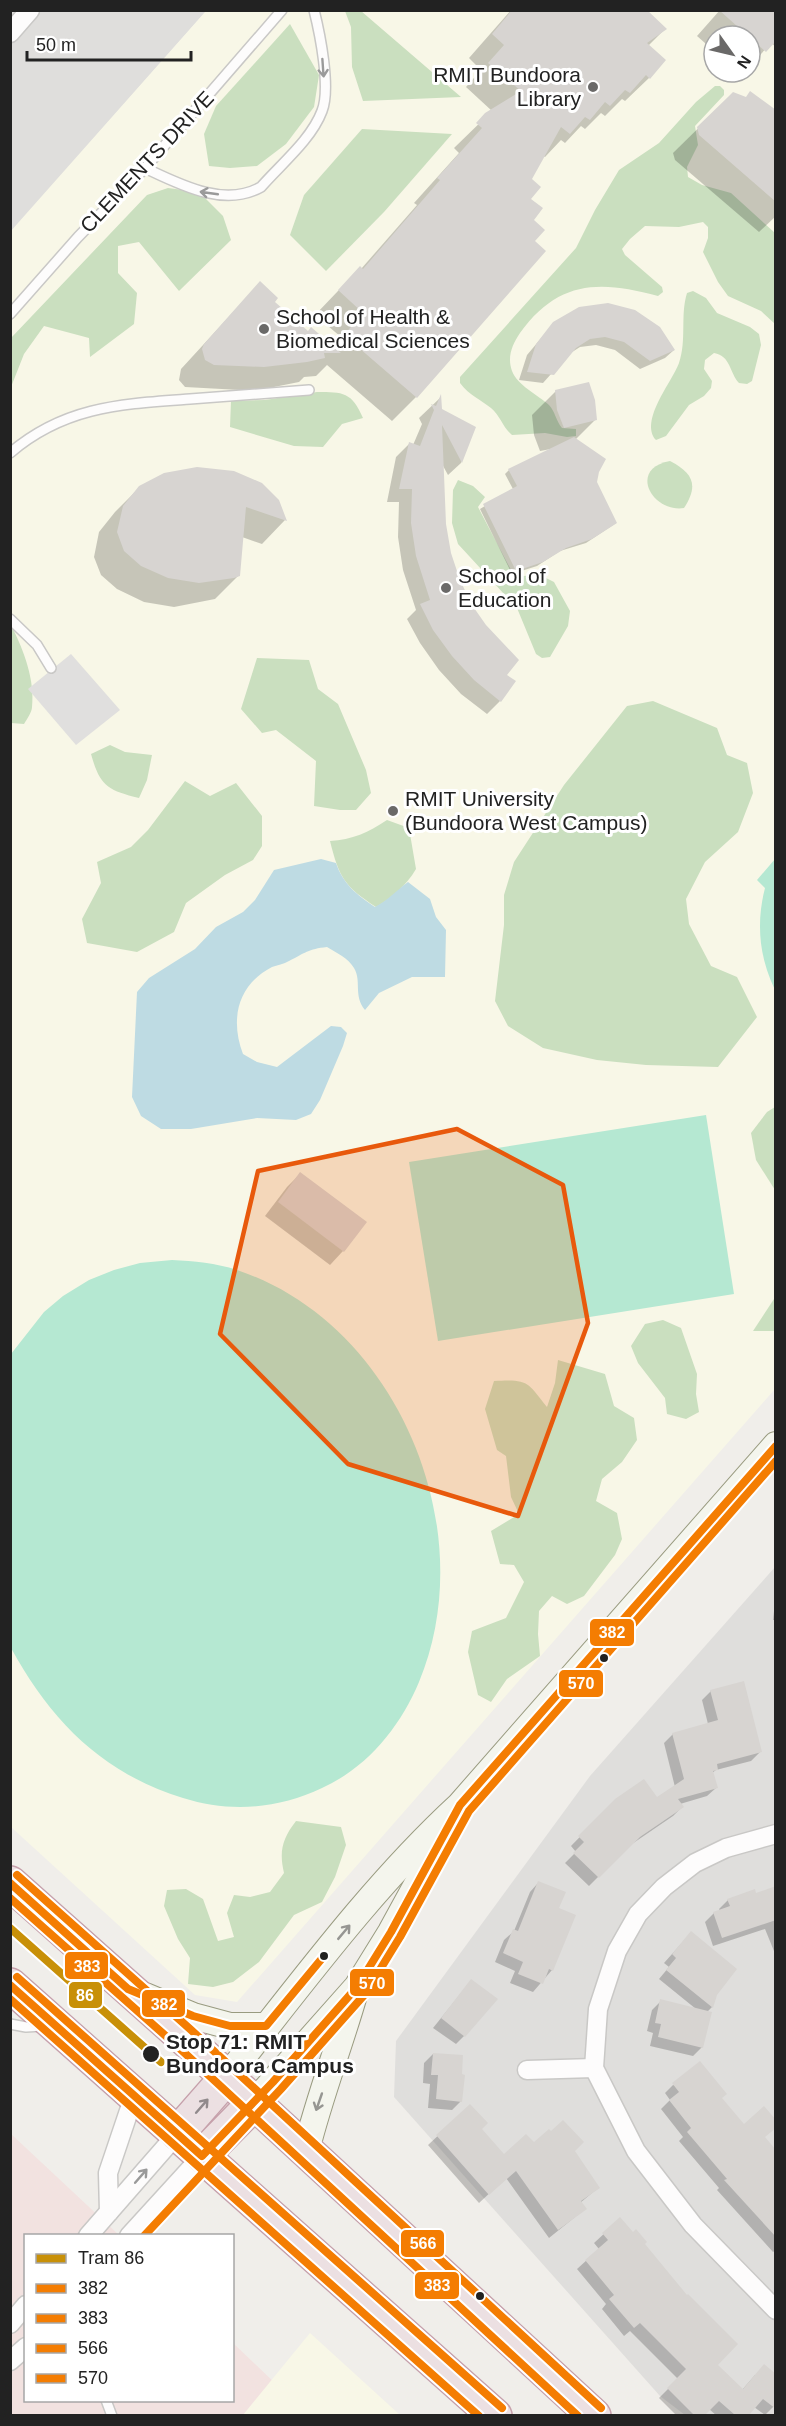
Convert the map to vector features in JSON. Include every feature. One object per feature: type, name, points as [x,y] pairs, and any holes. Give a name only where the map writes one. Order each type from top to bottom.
[{"type":"highway","points":[[10,1883],[227,2077],[594,2415]]},
{"type":"highway","points":[[10,1985],[495,2415]]},
{"type":"highway","points":[[177,2134],[227,2077]]},
{"type":"highway","points":[[202,2156],[254,2103]]},
{"type":"main road","points":[[227,2077],[266,2026],[423,1839],[460,1805],[776,1445]]},
{"type":"main road","points":[[254,2103],[357,1986],[391,1932],[460,1805]]},
{"type":"main road","points":[[306,2151],[316,2109],[338,2049],[357,1986]]},
{"type":"main road","points":[[128,1989],[193,2016],[230,2026],[266,2026]]},
{"type":"street","points":[[10,33],[30,10]]},
{"type":"street","points":[[776,1834],[726,1848],[695,1863],[664,1887],[638,1914],[616,1951],[598,2009],[594,2068],[636,2151],[693,2225],[776,2310]]},
{"type":"street","points":[[527,2070],[594,2068]]},
{"type":"street","points":[[109,2212],[108,2173],[134,2097]]},
{"type":"street","points":[[89,2234],[177,2134]]},
{"type":"street","points":[[130,2234],[202,2156]]},
{"type":"street","points":[[10,2324],[24,2308]]},
{"type":"street","points":[[10,2361],[24,2349]]},
{"type":"lane","name":"CLEMENTS DRIVE","points":[[10,314],[78,237],[145,168],[282,10]]},
{"type":"lane","points":[[145,168],[208,194],[253,192],[261,187],[315,125],[325,100],[321,37],[314,10]]},
{"type":"lane","points":[[10,453],[28,438],[51,425],[102,407],[309,390]]},
{"type":"lane","points":[[10,619],[37,645],[51,668]]},
{"type":"lane","points":[[10,2024],[26,2027],[54,2025]]},
{"type":"highlighted area","points":[[457,1129],[563,1185],[588,1323],[518,1516],[348,1464],[220,1334],[258,1171]]},
{"type":"shaded area","points":[[11,11],[206,11],[11,232]]},
{"type":"shaded area","name":"RMIT University (Bundoora West Campus)","points":[[206,11],[775,11],[775,1389],[237,2002],[195,1995],[11,1827],[10,232]]},
{"type":"shaded area","points":[[71,654],[120,710],[76,745],[28,689]]},
{"type":"shaded area","points":[[775,1567],[775,2415],[685,2415],[660,2396],[394,2097],[396,2041],[590,1776]]},
{"type":"shaded area","points":[[10,2133],[118,2234],[24,2234],[24,2402],[234,2402],[234,2344],[300,2407],[292,2415],[11,2415]]},
{"type":"shaded area","points":[[310,2333],[400,2415],[243,2415]]},
{"type":"green space","points":[[345,11],[361,11],[461,97],[363,101],[352,67],[351,27]]},
{"type":"green space","points":[[290,24],[319,75],[314,107],[286,144],[257,166],[230,168],[209,166],[204,134],[216,106]]},
{"type":"green space","points":[[715,86],[720,86],[724,90],[724,95],[695,126],[698,145],[687,167],[688,177],[702,185],[731,193],[775,233],[775,324],[761,311],[728,296],[718,282],[703,252],[708,238],[708,227],[703,222],[679,227],[645,226],[622,249],[625,255],[662,287],[663,292],[658,296],[599,287],[565,294],[549,303],[534,316],[520,333],[510,356],[515,376],[549,405],[562,428],[576,429],[576,436],[567,437],[545,433],[512,435],[494,411],[460,383],[460,377],[576,248],[619,170],[659,143],[696,102]]},
{"type":"green space","points":[[362,129],[452,134],[384,212],[326,271],[290,235],[304,195]]},
{"type":"green space","points":[[168,188],[199,192],[223,216],[231,240],[179,291],[139,242],[118,246],[118,273],[137,293],[134,324],[90,357],[89,338],[44,326],[24,354],[11,387],[11,338],[147,195]]},
{"type":"green space","points":[[693,291],[706,298],[717,313],[750,327],[759,334],[761,345],[752,381],[747,384],[739,383],[724,357],[714,353],[705,360],[704,369],[712,381],[711,388],[704,396],[689,405],[666,436],[656,440],[651,423],[658,401],[679,363],[683,345],[685,301],[687,293]]},
{"type":"green space","points":[[317,392],[346,395],[355,403],[363,418],[342,424],[323,447],[294,446],[230,427],[231,401],[265,400]]},
{"type":"green space","points":[[670,461],[684,470],[691,480],[691,493],[684,508],[673,508],[663,504],[649,489],[647,481],[650,472],[657,466]]},
{"type":"green space","points":[[458,480],[473,486],[485,497],[478,507],[512,572],[523,576],[540,575],[554,582],[570,611],[568,626],[550,657],[542,658],[536,654],[517,608],[458,544],[452,523],[453,490]]},
{"type":"green space","points":[[12,627],[21,646],[32,686],[32,709],[24,724],[11,723]]},
{"type":"green space","points":[[257,658],[309,660],[318,689],[338,704],[366,770],[371,793],[356,810],[314,806],[316,761],[276,730],[262,733],[241,709]]},
{"type":"green space","points":[[653,701],[717,728],[727,755],[747,763],[753,793],[738,832],[705,862],[686,899],[689,924],[711,966],[737,977],[757,1017],[718,1067],[646,1065],[597,1060],[543,1048],[508,1026],[495,1001],[504,925],[504,895],[514,862],[564,785],[627,706]]},
{"type":"green space","points":[[110,745],[125,752],[152,755],[147,780],[139,798],[112,789],[106,785],[98,773],[91,754]]},
{"type":"green space","points":[[185,781],[210,796],[236,783],[262,816],[262,846],[253,860],[225,875],[186,903],[174,932],[137,952],[87,943],[82,919],[101,883],[97,862],[131,847],[148,830]]},
{"type":"green space","points":[[387,820],[409,828],[416,869],[398,891],[376,907],[344,880],[336,864],[330,841],[360,835]]},
{"type":"green space","points":[[775,859],[775,990],[762,952],[760,927],[765,888],[757,880]]},
{"type":"green space","points":[[775,1107],[775,1190],[756,1160],[751,1133],[767,1112]]},
{"type":"green space","points":[[706,1115],[734,1294],[438,1341],[409,1162]]},
{"type":"green space","points":[[172,1260],[205,1263],[237,1270],[293,1297],[342,1335],[382,1383],[412,1438],[432,1498],[440,1561],[436,1623],[419,1682],[411,1699],[381,1744],[354,1769],[322,1788],[288,1801],[254,1806],[218,1806],[183,1798],[128,1774],[104,1759],[62,1721],[43,1699],[11,1648],[11,1354],[44,1312],[63,1296],[89,1280],[140,1263]]},
{"type":"green space","points":[[774,1299],[775,1331],[753,1331]]},
{"type":"green space","points":[[663,1320],[681,1328],[697,1374],[696,1394],[699,1412],[686,1419],[667,1414],[665,1398],[638,1363],[631,1346],[645,1324]]},
{"type":"green space","points":[[558,1360],[605,1374],[614,1406],[634,1418],[637,1440],[622,1462],[602,1479],[596,1501],[617,1513],[622,1539],[615,1555],[584,1596],[567,1604],[552,1596],[539,1611],[540,1656],[507,1679],[491,1702],[478,1695],[468,1652],[472,1631],[506,1618],[524,1582],[514,1565],[500,1564],[491,1531],[519,1514],[511,1497],[506,1456],[497,1450],[485,1409],[494,1381],[514,1381],[526,1384],[547,1407],[555,1383]]},
{"type":"green space","points":[[296,1821],[341,1827],[346,1845],[335,1877],[322,1902],[294,1915],[259,1962],[233,1982],[213,1987],[188,1984],[190,1958],[178,1939],[164,1906],[167,1890],[186,1889],[203,1899],[218,1941],[234,1937],[227,1913],[234,1895],[250,1897],[270,1892],[284,1873],[283,1846]]},
{"type":"water","points":[[321,859],[336,863],[351,888],[375,907],[408,882],[430,899],[436,917],[446,930],[445,977],[412,977],[379,993],[365,1010],[359,999],[356,973],[352,964],[327,947],[311,950],[272,967],[251,983],[240,1004],[237,1029],[243,1054],[257,1062],[277,1067],[331,1026],[341,1027],[347,1033],[320,1100],[311,1114],[296,1120],[257,1118],[191,1129],[161,1129],[141,1116],[132,1097],[137,992],[149,978],[195,949],[216,927],[243,912],[255,900],[274,870]]},
{"type":"building","points":[[512,10],[647,10],[667,29],[647,43],[666,60],[650,79],[646,75],[630,93],[625,90],[610,106],[605,102],[590,120],[585,117],[570,134],[561,127],[532,179],[541,187],[531,199],[543,208],[534,220],[545,230],[535,241],[546,251],[417,398],[344,335],[363,313],[338,290],[360,266],[363,269],[440,180],[437,178],[482,128],[476,123],[485,113],[521,91],[488,63],[504,45],[492,34]]},
{"type":"building","points":[[719,10],[776,10],[776,41],[766,52],[762,48],[762,24],[735,24]]},
{"type":"building","points":[[750,91],[776,110],[776,202],[699,135],[697,127],[733,92],[746,97]]},
{"type":"building","points":[[260,281],[278,298],[275,302],[308,331],[311,327],[341,353],[324,353],[325,358],[264,367],[214,365],[205,360],[202,349],[204,344]]},
{"type":"building","points":[[608,303],[635,310],[660,327],[675,350],[650,361],[624,342],[605,337],[590,339],[576,348],[554,375],[527,372],[536,344],[553,322],[579,307]]},
{"type":"building","points":[[589,382],[595,400],[597,420],[564,428],[557,410],[555,390]]},
{"type":"building","points":[[441,394],[442,409],[476,427],[462,463],[442,425],[446,524],[451,553],[472,605],[486,625],[519,660],[507,675],[516,681],[501,702],[474,680],[452,656],[433,630],[420,604],[430,600],[416,556],[411,523],[412,489],[399,489],[409,442],[420,446],[434,410],[431,404],[436,406]]},
{"type":"building","points":[[574,437],[606,459],[597,482],[617,523],[592,539],[566,548],[543,562],[516,571],[483,504],[517,486],[508,469]]},
{"type":"building","points":[[197,467],[234,471],[262,483],[279,500],[287,521],[246,507],[240,576],[199,583],[168,578],[141,566],[124,551],[117,532],[123,506],[139,486],[164,473]]},
{"type":"building","points":[[300,1172],[367,1222],[344,1252],[278,1202]]},
{"type":"building","points":[[744,1681],[762,1752],[717,1764],[718,1770],[713,1771],[718,1788],[678,1799],[684,1807],[640,1837],[599,1878],[573,1853],[584,1842],[578,1836],[615,1799],[644,1779],[657,1797],[684,1779],[672,1733],[718,1720],[710,1690]]},
{"type":"building","points":[[538,1881],[566,1892],[559,1908],[576,1915],[553,1971],[549,1969],[543,1984],[518,1974],[523,1962],[503,1953],[513,1929],[518,1931]]},
{"type":"building","points":[[776,1886],[776,1920],[722,1938],[713,1912],[730,1906],[727,1899],[755,1889],[756,1893]]},
{"type":"building","points":[[691,1931],[737,1969],[717,1995],[713,2008],[666,1970],[676,1958],[672,1954]]},
{"type":"building","points":[[471,1979],[498,1999],[465,2037],[441,2018]]},
{"type":"building","points":[[660,1999],[712,2012],[703,2048],[658,2037],[661,2024],[655,2023]]},
{"type":"building","points":[[433,2053],[463,2055],[462,2074],[465,2075],[462,2102],[436,2099],[438,2075],[431,2075]]},
{"type":"building","points":[[700,2061],[727,2094],[722,2098],[744,2124],[764,2106],[776,2120],[776,2128],[765,2137],[776,2150],[776,2237],[724,2180],[727,2179],[687,2132],[691,2128],[669,2100],[679,2092],[672,2083]]},
{"type":"building","points":[[470,2104],[488,2123],[482,2129],[504,2154],[526,2134],[534,2142],[563,2120],[584,2142],[575,2151],[600,2188],[581,2201],[587,2209],[558,2230],[516,2171],[489,2195],[436,2135]]},
{"type":"building","points":[[620,2217],[633,2232],[636,2229],[647,2242],[645,2244],[687,2295],[738,2344],[718,2365],[743,2389],[764,2364],[776,2374],[776,2409],[763,2399],[749,2415],[735,2415],[719,2401],[705,2415],[694,2415],[667,2388],[686,2369],[640,2323],[634,2328],[609,2299],[614,2295],[585,2260],[608,2240],[602,2233]]},
{"type":"tram line","name":"86","points":[[10,1928],[161,2062]]},
{"type":"transit line","name":"382","points":[[10,1985],[202,2156],[273,2082],[357,1987],[391,1932],[460,1805],[776,1446]]},
{"type":"transit line","name":"570","points":[[146,2234],[281,2089],[365,1994],[400,1937],[469,1811],[776,1461]]},
{"type":"transit line","name":"566","points":[[17,1875],[190,2029],[601,2408]]},
{"type":"transit line","name":"382","points":[[10,1883],[128,1989],[193,2016],[230,2026],[266,2026],[324,1956]]},
{"type":"transit line","name":"383","points":[[10,1898],[176,2045],[578,2416]]},
{"type":"transit line","name":"566","points":[[17,1977],[502,2408]]},
{"type":"transit line","name":"383","points":[[10,1999],[479,2416]]},
{"type":"place","name":"RMIT Bundoora Library","points":[[593,87]]},
{"type":"place","name":"School of Health & Biomedical Sciences","points":[[264,329]]},
{"type":"place","name":"School of Education","points":[[446,588]]},
{"type":"place","name":"RMIT University (Bundoora West Campus)","points":[[393,811]]},
{"type":"place","name":"Stop 71: RMIT Bundoora Campus","points":[[151,2054]]}]
